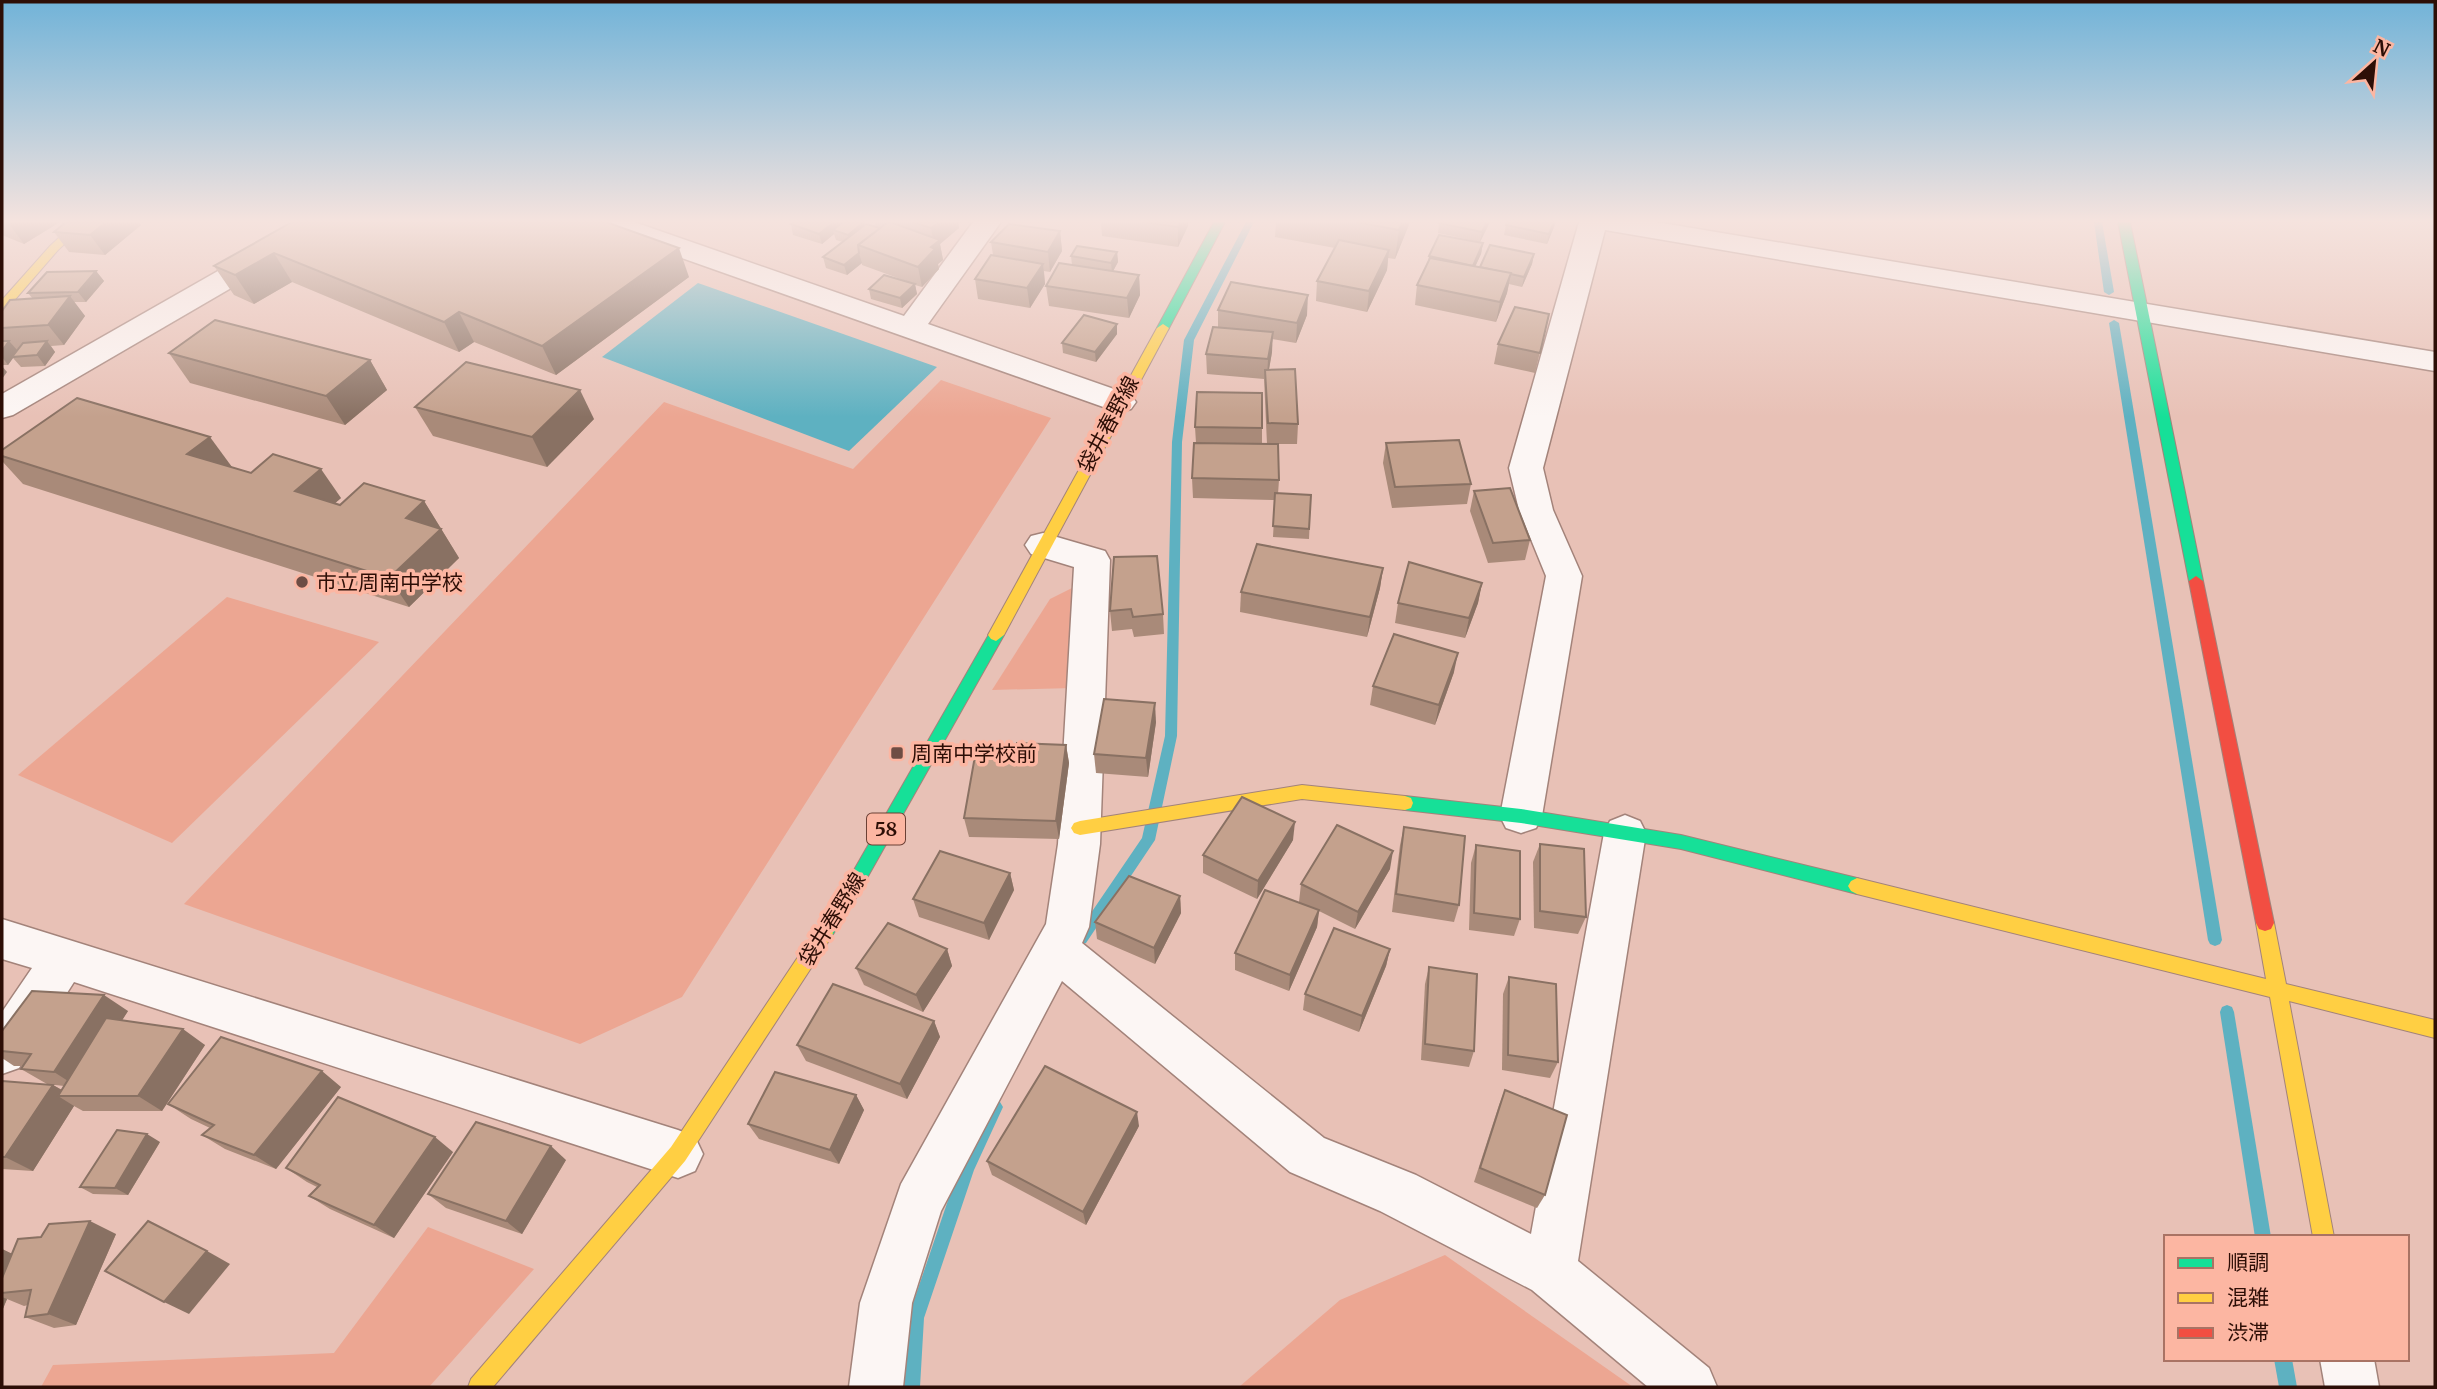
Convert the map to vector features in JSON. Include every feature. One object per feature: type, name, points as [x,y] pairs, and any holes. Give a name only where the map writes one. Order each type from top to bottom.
[{"type":"street","points":[[4,303],[19,287]]},
{"type":"street","points":[[2,408],[210,287]]},
{"type":"street","points":[[788,287],[1120,402]]},
{"type":"street","points":[[909,330],[940,287]]},
{"type":"street","name":"袋井春野線","points":[[479,1387],[678,1154],[848,896],[960,701],[1184,287]]},
{"type":"street","points":[[1521,816],[1564,576],[1536,510],[1526,468],[1575,287]]},
{"type":"street","points":[[1987,287],[2435,362]]},
{"type":"street","points":[[2136,287],[2278,989],[2324,1235]]},
{"type":"street","points":[[876,1387],[886,1303],[919,1202],[1067,927],[1080,828],[1092,560],[1043,545]]},
{"type":"street","points":[[1080,828],[1302,792],[1521,816],[1681,842],[2435,1029]]},
{"type":"street","points":[[1550,1272],[1625,833]]},
{"type":"street","points":[[2,939],[678,1154]]},
{"type":"street","points":[[1055,948],[1307,1155],[1398,1193],[1550,1272],[1690,1387]]},
{"type":"street","points":[[2,1052],[64,960]]},
{"type":"street","points":[[2347,1361],[2352,1387]]},
{"type":"shaded area","points":[[941,380],[1051,418],[682,997],[580,1044],[184,904],[664,402],[853,469]]},
{"type":"shaded area","points":[[1076,586],[1073,688],[992,690],[1050,599]]},
{"type":"shaded area","points":[[227,597],[379,642],[172,843],[18,775]]},
{"type":"shaded area","points":[[428,1227],[534,1269],[429,1387],[41,1387],[53,1365],[334,1353]]},
{"type":"shaded area","points":[[1445,1255],[1633,1387],[1239,1387],[1340,1300]]},
{"type":"water","points":[[693,287],[709,287],[937,367],[849,451],[602,357]]},
{"type":"building","points":[[34,287],[82,287],[78,292],[28,293]]},
{"type":"building","points":[[357,287],[625,287],[542,346],[459,312],[444,322]]},
{"type":"building","points":[[871,287],[912,287],[900,298],[869,289]]},
{"type":"building","points":[[1052,287],[1133,287],[1127,298]]},
{"type":"building","points":[[1229,287],[1260,287],[1308,295],[1297,323],[1218,310]]},
{"type":"building","points":[[1347,287],[1371,287],[1369,291]]},
{"type":"building","points":[[1426,287],[1506,287],[1500,302]]},
{"type":"building","points":[[70,296],[48,325],[2,328],[2,311],[10,300]]},
{"type":"building","points":[[1515,307],[1549,314],[1540,353],[1498,344]]},
{"type":"building","points":[[1084,315],[1117,324],[1095,352],[1062,343]]},
{"type":"building","points":[[215,320],[370,360],[326,396],[169,353]]},
{"type":"building","points":[[1213,327],[1273,332],[1268,359],[1206,354]]},
{"type":"building","points":[[2,341],[9,341],[2,351]]},
{"type":"building","points":[[47,341],[37,355],[12,357],[23,343]]},
{"type":"building","points":[[466,362],[580,390],[532,437],[415,407]]},
{"type":"building","points":[[1295,369],[1298,424],[1268,423],[1265,370]]},
{"type":"building","points":[[1197,392],[1262,393],[1262,428],[1195,427]]},
{"type":"building","points":[[77,398],[210,437],[187,454],[251,473],[273,454],[321,469],[295,491],[340,505],[364,483],[424,501],[406,518],[441,529],[389,578],[2,456],[2,450]]},
{"type":"building","points":[[1459,440],[1471,484],[1395,487],[1386,443]]},
{"type":"building","points":[[1194,443],[1278,444],[1279,480],[1192,478]]},
{"type":"building","points":[[1510,488],[1530,540],[1493,543],[1474,491]]},
{"type":"building","points":[[1275,493],[1311,495],[1309,529],[1273,526]]},
{"type":"building","points":[[1257,544],[1383,568],[1370,617],[1241,592]]},
{"type":"building","points":[[1157,556],[1163,614],[1133,617],[1131,609],[1110,611],[1114,557]]},
{"type":"building","points":[[1409,562],[1482,583],[1469,618],[1398,603]]},
{"type":"building","points":[[1394,634],[1458,653],[1439,705],[1373,686]]},
{"type":"building","points":[[1104,699],[1155,703],[1146,758],[1094,754]]},
{"type":"building","points":[[1017,743],[1066,745],[1056,821],[964,818],[975,756],[1015,757]]},
{"type":"building","points":[[1242,797],[1295,822],[1258,881],[1203,855]]},
{"type":"building","points":[[1337,825],[1393,851],[1358,912],[1301,884]]},
{"type":"building","points":[[1404,827],[1465,836],[1459,905],[1396,894]]},
{"type":"building","points":[[1540,844],[1584,849],[1586,917],[1540,911]]},
{"type":"building","points":[[1476,845],[1520,851],[1520,919],[1474,913]]},
{"type":"building","points":[[940,851],[1010,873],[984,923],[913,899]]},
{"type":"building","points":[[1129,876],[1180,896],[1154,948],[1095,922]]},
{"type":"building","points":[[1265,890],[1319,910],[1290,975],[1235,953]]},
{"type":"building","points":[[888,923],[947,949],[916,995],[856,968]]},
{"type":"building","points":[[1334,928],[1390,949],[1362,1016],[1305,994]]},
{"type":"building","points":[[1429,967],[1477,974],[1474,1051],[1425,1044]]},
{"type":"building","points":[[1509,977],[1556,984],[1558,1062],[1508,1055]]},
{"type":"building","points":[[833,984],[934,1021],[900,1084],[797,1045]]},
{"type":"building","points":[[32,991],[104,995],[54,1072],[21,1069],[31,1054],[2,1051],[2,1031]]},
{"type":"building","points":[[106,1018],[183,1029],[138,1096],[58,1096]]},
{"type":"building","points":[[221,1037],[322,1071],[254,1155],[202,1135],[214,1125],[168,1104]]},
{"type":"building","points":[[1045,1066],[1137,1112],[1083,1212],[987,1161]]},
{"type":"building","points":[[775,1072],[856,1095],[830,1150],[748,1124]]},
{"type":"building","points":[[2,1081],[53,1085],[5,1157],[2,1157]]},
{"type":"building","points":[[1505,1090],[1567,1115],[1545,1195],[1480,1168]]},
{"type":"building","points":[[338,1097],[435,1137],[374,1225],[309,1196],[320,1185],[286,1168]]},
{"type":"building","points":[[476,1122],[551,1146],[506,1221],[428,1194]]},
{"type":"building","points":[[117,1130],[147,1134],[115,1188],[80,1187]]},
{"type":"building","points":[[90,1221],[48,1314],[25,1317],[31,1290],[2,1293],[2,1278],[18,1239],[41,1237],[49,1224]]},
{"type":"building","points":[[148,1221],[207,1251],[164,1302],[105,1271]]},
{"type":"waterway","points":[[1081,939],[1148,840],[1171,736],[1177,442],[1189,340],[1216,287]]},
{"type":"waterway","points":[[2108,287],[2109,292]]},
{"type":"waterway","points":[[2114,323],[2215,940]]},
{"type":"waterway","points":[[2227,1012],[2263,1235]]},
{"type":"waterway","points":[[911,1387],[916,1318],[967,1168],[995,1107]]},
{"type":"waterway","points":[[2283,1361],[2288,1387]]},
{"type":"traffic: fast","points":[[1163,328],[1185,287]]},
{"type":"traffic: fast","points":[[2137,287],[2196,581]]},
{"type":"traffic: fast","points":[[824,933],[848,896],[996,635]]},
{"type":"traffic: fast","points":[[1405,803],[1521,816],[1681,842],[1857,886]]},
{"type":"traffic: slow","points":[[2,307],[20,287]]},
{"type":"traffic: slow","points":[[996,635],[1163,328]]},
{"type":"traffic: slow","points":[[1080,828],[1302,792],[1405,803]]},
{"type":"traffic: slow","points":[[1857,886],[2435,1029]]},
{"type":"traffic: slow","points":[[2265,923],[2324,1235]]},
{"type":"traffic: slow","points":[[479,1387],[678,1154],[824,933]]},
{"type":"traffic: jam","points":[[2196,581],[2265,923]]},
{"type":"place","name":"市立周南中学校","points":[[302,582]]},
{"type":"place","name":"周南中学校前","points":[[897,753]]}]
